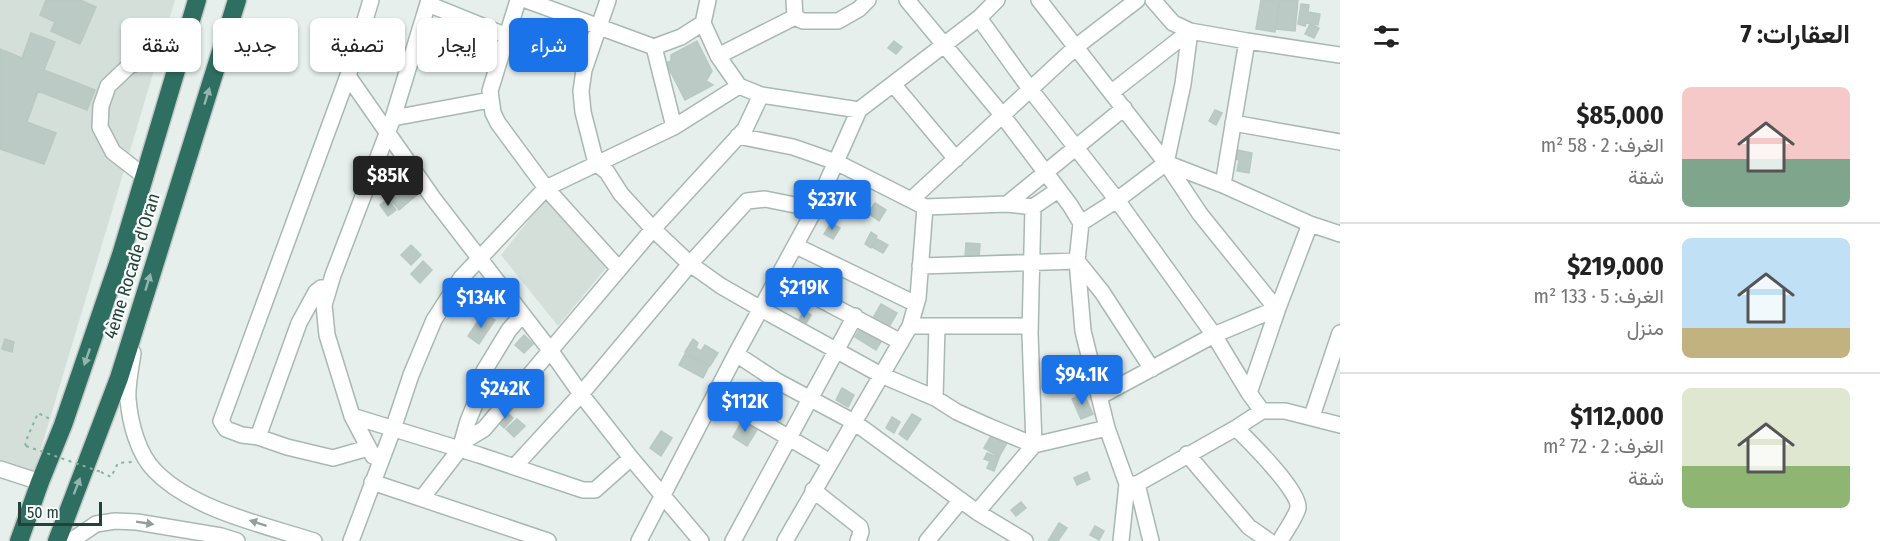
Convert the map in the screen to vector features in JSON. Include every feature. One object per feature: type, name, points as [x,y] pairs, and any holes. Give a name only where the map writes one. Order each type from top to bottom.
[{"type":"highway","name":"4ème Rocade d'Oran","points":[[192,18],[197,0]]},
{"type":"highway","name":"4ème Rocade d'Oran","points":[[57,541],[118,378],[237,0]]},
{"type":"highway","name":"4ème Rocade d'Oran","points":[[19,541],[89,351],[176,72]]},
{"type":"street","points":[[368,448],[333,459],[287,447],[258,436],[242,435],[226,429],[221,421],[348,76],[372,0]]},
{"type":"street","points":[[518,0],[490,92],[493,113],[546,188],[619,269]]},
{"type":"street","points":[[526,0],[654,46],[681,37],[703,23]]},
{"type":"street","points":[[608,0],[584,70],[580,92],[583,112],[596,163],[607,172],[621,194],[653,229],[690,264],[721,286],[761,309],[880,375],[935,398],[957,412],[1034,445]]},
{"type":"street","points":[[708,0],[703,23],[718,56],[739,86],[760,95],[859,110]]},
{"type":"street","points":[[794,0],[795,17]]},
{"type":"street","points":[[795,17],[803,21],[838,21],[859,9],[868,0]]},
{"type":"street","points":[[907,0],[1003,116],[1081,223],[1077,261],[1083,331],[1107,428],[1132,484],[1151,541]]},
{"type":"street","points":[[639,541],[736,354],[815,209],[859,110],[979,18],[997,0]]},
{"type":"street","points":[[1039,0],[1166,163],[1200,214],[1278,308]]},
{"type":"street","points":[[785,541],[910,326],[916,304],[920,266],[919,203],[956,159],[1030,89],[1077,46],[1137,0]]},
{"type":"street","points":[[1153,0],[1173,23],[1190,31],[1340,55]]},
{"type":"street","points":[[379,465],[352,416],[327,335],[324,305],[329,287],[390,125],[429,2],[507,36]]},
{"type":"street","points":[[718,56],[795,17]]},
{"type":"street","points":[[979,18],[1030,89],[1117,200],[1214,335],[1262,411]]},
{"type":"street","points":[[1112,92],[1190,31]]},
{"type":"street","points":[[1081,223],[1117,200],[1166,163],[1181,92],[1190,31]]},
{"type":"street","points":[[1223,185],[1247,41]]},
{"type":"street","points":[[654,46],[674,128]]},
{"type":"street","points":[[123,72],[108,86],[101,106],[100,127],[113,152],[144,176]]},
{"type":"street","points":[[348,76],[390,125],[433,198],[581,394],[701,541]]},
{"type":"street","points":[[893,84],[956,159]]},
{"type":"street","points":[[351,541],[411,375],[434,320],[461,278],[546,188],[674,128],[739,86]]},
{"type":"street","points":[[422,498],[462,445],[484,429],[504,407],[653,229],[746,129],[760,95]]},
{"type":"street","points":[[390,125],[490,100]]},
{"type":"street","points":[[1007,204],[1124,108]]},
{"type":"street","points":[[1233,123],[1340,142]]},
{"type":"street","points":[[738,136],[793,147],[836,162],[919,203],[1007,204],[1033,207],[1058,190]]},
{"type":"street","points":[[1166,163],[1223,185],[1310,224],[1340,234]]},
{"type":"street","points":[[514,466],[581,394],[690,264],[747,201],[765,199],[815,209]]},
{"type":"street","points":[[1033,207],[1030,326],[1034,445]]},
{"type":"street","points":[[1249,393],[1310,224]]},
{"type":"street","points":[[796,246],[916,304]]},
{"type":"street","points":[[920,266],[1077,261]]},
{"type":"street","points":[[1077,261],[1102,292],[1152,369]]},
{"type":"street","points":[[778,278],[855,316],[901,342]]},
{"type":"street","points":[[258,436],[299,323],[316,292],[321,288],[329,287]]},
{"type":"street","points":[[1099,397],[1214,335],[1278,308]]},
{"type":"street","points":[[462,445],[484,371],[504,336],[522,315]]},
{"type":"street","points":[[733,541],[855,316]]},
{"type":"street","points":[[137,320],[128,397],[130,420],[141,450],[154,471],[183,493],[212,508],[314,541]]},
{"type":"street","points":[[910,326],[1030,326]]},
{"type":"street","points":[[935,398],[937,326]]},
{"type":"street","points":[[1312,416],[1340,333]]},
{"type":"street","points":[[736,354],[777,381],[854,422],[976,512],[1025,541]]},
{"type":"street","points":[[716,394],[830,462]]},
{"type":"street","points":[[478,397],[504,407]]},
{"type":"street","points":[[1132,484],[1236,428],[1262,411],[1285,411],[1312,416],[1340,425]]},
{"type":"street","points":[[352,416],[393,429],[462,445],[583,490],[595,490],[631,458]]},
{"type":"street","points":[[976,512],[1034,445],[1107,428]]},
{"type":"street","points":[[1236,428],[1255,446],[1291,489],[1298,502],[1298,509],[1280,541]]},
{"type":"street","points":[[1187,454],[1249,527],[1269,541]]},
{"type":"street","points":[[0,469],[40,482]]},
{"type":"street","points":[[372,482],[548,541]]},
{"type":"street","points":[[1121,541],[1132,484]]},
{"type":"street","points":[[813,490],[860,527],[858,541]]},
{"type":"street","points":[[927,541],[961,500]]},
{"type":"street","points":[[71,541],[96,524],[115,521],[137,522],[237,541]]},
{"type":"path","points":[[38,413],[25,443],[26,446],[111,477],[118,463]]},
{"type":"shaded area","points":[[0,0],[175,0],[170,18],[121,18],[121,72],[153,72],[34,472],[0,461]]},
{"type":"shaded area","points":[[547,197],[606,268],[558,326],[501,255]]},
{"type":"building","points":[[46,0],[80,0],[96,7],[80,44],[51,31],[55,22],[40,15]]},
{"type":"building","points":[[1261,0],[1279,1],[1275,32],[1256,29]]},
{"type":"building","points":[[1279,0],[1298,0],[1295,31],[1276,29]]},
{"type":"building","points":[[1301,4],[1309,5],[1308,12],[1320,14],[1318,25],[1298,24]]},
{"type":"building","points":[[1310,24],[1319,28],[1314,38],[1305,34]]},
{"type":"building","points":[[31,33],[55,42],[44,70],[95,90],[87,110],[38,91],[27,122],[56,133],[44,164],[0,149],[0,49],[22,58]]},
{"type":"building","points":[[697,41],[712,71],[706,81],[713,85],[685,100],[666,63],[671,61],[671,55]]},
{"type":"building","points":[[894,41],[902,47],[896,54],[888,48]]},
{"type":"building","points":[[1215,110],[1222,113],[1216,125],[1209,121]]},
{"type":"building","points":[[1228,148],[1252,153],[1249,173],[1237,171],[1239,160],[1226,157]]},
{"type":"building","points":[[406,177],[419,193],[399,210],[391,200],[395,197],[389,190]]},
{"type":"building","points":[[833,185],[842,190],[837,200],[828,195]]},
{"type":"building","points":[[388,199],[396,210],[388,216],[380,205]]},
{"type":"building","points":[[875,203],[886,210],[879,221],[868,213]]},
{"type":"building","points":[[831,223],[840,228],[833,239],[824,234]]},
{"type":"building","points":[[871,232],[877,236],[871,248],[865,244]]},
{"type":"building","points":[[877,239],[888,245],[883,253],[872,247]]},
{"type":"building","points":[[966,243],[980,244],[979,258],[965,257]]},
{"type":"building","points":[[411,245],[421,255],[411,265],[401,255]]},
{"type":"building","points":[[423,261],[432,270],[420,283],[411,274]]},
{"type":"building","points":[[881,304],[897,313],[889,327],[873,318]]},
{"type":"building","points":[[804,311],[811,315],[804,327],[797,323]]},
{"type":"building","points":[[486,314],[495,320],[479,344],[468,336]]},
{"type":"building","points":[[861,327],[882,340],[876,350],[855,337]]},
{"type":"building","points":[[524,335],[533,344],[524,353],[515,345]]},
{"type":"building","points":[[5,339],[14,342],[12,352],[2,349]]},
{"type":"building","points":[[693,339],[698,343],[696,348],[701,351],[705,345],[718,353],[710,366],[685,352]]},
{"type":"building","points":[[685,354],[709,366],[703,378],[679,365]]},
{"type":"building","points":[[1072,382],[1074,390],[1063,392],[1061,384]]},
{"type":"building","points":[[842,388],[854,395],[848,407],[836,400]]},
{"type":"building","points":[[1084,394],[1093,414],[1081,419],[1072,399]]},
{"type":"building","points":[[507,413],[513,418],[504,428],[498,422]]},
{"type":"building","points":[[912,414],[921,419],[907,440],[899,434]]},
{"type":"building","points":[[892,417],[900,422],[894,433],[886,428]]},
{"type":"building","points":[[517,419],[525,426],[514,437],[506,429]]},
{"type":"building","points":[[742,421],[757,430],[747,446],[733,437]]},
{"type":"building","points":[[661,431],[672,438],[661,456],[650,448]]},
{"type":"building","points":[[992,434],[1007,443],[999,457],[984,448]]},
{"type":"building","points":[[987,453],[999,458],[994,471],[987,468],[990,461],[984,459]]},
{"type":"building","points":[[1087,472],[1090,479],[1077,485],[1074,478]]},
{"type":"building","points":[[1021,502],[1026,508],[1016,516],[1011,510]]},
{"type":"building","points":[[1059,523],[1067,528],[1058,541],[1048,541]]},
{"type":"building","points":[[1095,526],[1104,531],[1099,540],[1090,535]]}]
